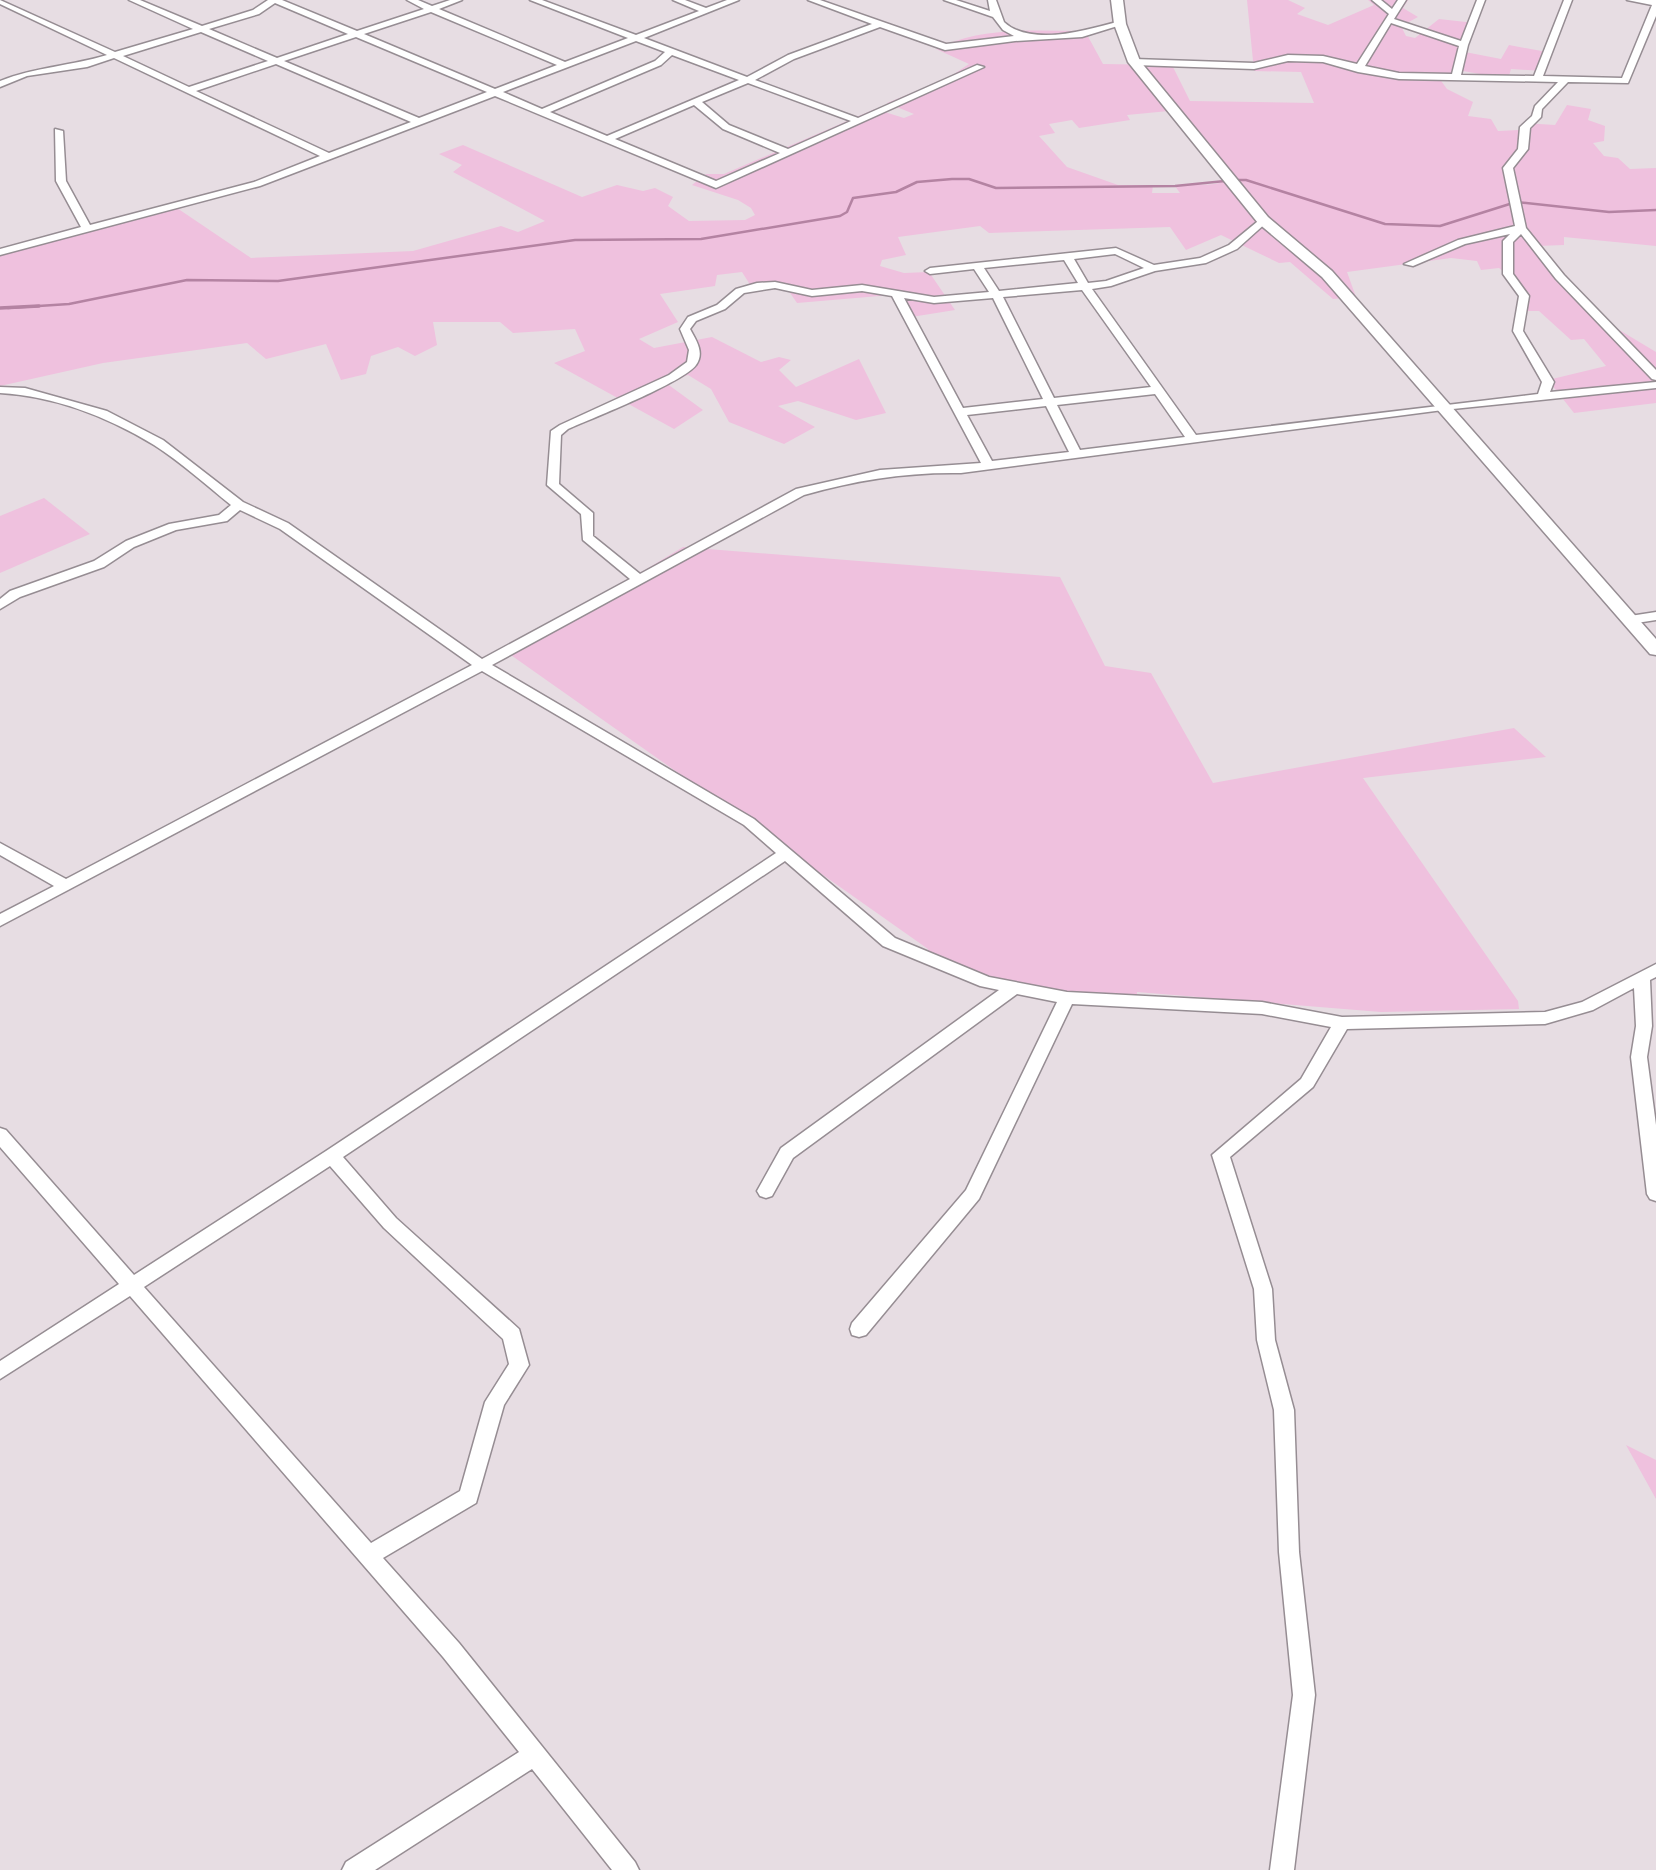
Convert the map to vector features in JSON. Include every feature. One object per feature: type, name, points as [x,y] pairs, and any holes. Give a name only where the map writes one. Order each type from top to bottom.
[{"type":"main road","points":[[1117,0],[1120,24],[1134,62],[1263,220],[1327,274],[1655,649]]},
{"type":"street","points":[[133,0],[419,122]]},
{"type":"street","points":[[0,84],[26,74],[114,57],[256,12],[275,0],[716,185],[980,66]]},
{"type":"street","points":[[411,0],[562,64]]},
{"type":"street","points":[[189,90],[458,0]]},
{"type":"street","points":[[534,0],[750,78],[858,121]]},
{"type":"street","points":[[677,0],[706,11]]},
{"type":"street","points":[[0,252],[257,184],[562,64],[735,0]]},
{"type":"street","points":[[812,0],[945,47],[1027,37],[1082,34],[1120,24]]},
{"type":"street","points":[[948,0],[993,15],[1009,32],[1027,37]]},
{"type":"street","points":[[992,0],[993,15]]},
{"type":"street","points":[[1376,0],[1392,17],[1464,45]]},
{"type":"street","points":[[1359,69],[1402,0]]},
{"type":"street","points":[[1456,78],[1464,45],[1481,0]]},
{"type":"street","points":[[1538,78],[1568,0]]},
{"type":"street","points":[[1134,62],[1254,66],[1288,58],[1323,59],[1399,76],[1625,81],[1656,4],[1631,0]]},
{"type":"street","points":[[0,1],[329,157]]},
{"type":"street","points":[[607,139],[750,78],[791,57],[880,24]]},
{"type":"street","points":[[542,112],[658,63],[672,50]]},
{"type":"street","points":[[1564,81],[1538,108],[1536,117],[1525,127],[1522,149],[1508,168],[1521,228],[1560,277],[1656,377]]},
{"type":"street","points":[[696,102],[726,127],[786,152]]},
{"type":"street","points":[[58,131],[61,181],[88,229]]},
{"type":"street","points":[[639,580],[587,537],[587,513],[553,485],[555,434],[564,427],[673,377],[692,363],[695,351],[685,329],[692,319],[721,307],[740,291],[775,285],[812,293],[862,288],[934,300],[1086,288],[1107,284],[1153,268],[1202,261],[1233,247],[1263,220]]},
{"type":"street","points":[[1409,264],[1462,242],[1521,228]]},
{"type":"street","points":[[1521,228],[1508,241],[1507,274],[1524,296],[1518,331],[1548,382],[1543,397]]},
{"type":"street","points":[[930,271],[1116,251],[1153,268]]},
{"type":"street","points":[[1067,256],[1086,288],[1193,439]]},
{"type":"street","points":[[976,265],[997,296],[1076,454]]},
{"type":"street","points":[[896,293],[988,465]]},
{"type":"street","points":[[0,921],[800,492],[830,483],[922,468],[988,465],[1443,407],[1656,385]]},
{"type":"street","points":[[0,390],[25,391],[103,413],[159,443],[239,505],[284,526],[480,664],[749,821],[889,942],[985,982],[1068,998],[1262,1008],[1342,1023],[1545,1018],[1587,1006],[1649,974]]},
{"type":"street","points":[[960,412],[1159,390]]},
{"type":"street","points":[[0,605],[15,594],[99,564],[130,544],[163,531],[223,518],[239,505]]},
{"type":"street","points":[[1630,620],[1656,616]]},
{"type":"street","points":[[0,848],[66,886]]},
{"type":"street","points":[[0,1371],[332,1156],[786,853]]},
{"type":"street","points":[[1649,974],[1639,1057],[1656,1194]]},
{"type":"street","points":[[766,1191],[788,1153],[1014,988]]},
{"type":"street","points":[[859,1329],[973,1194],[1068,998]]},
{"type":"street","points":[[1282,1870],[1304,1695],[1289,1552],[1284,1410],[1266,1340],[1263,1289],[1221,1154],[1307,1083],[1342,1023]]},
{"type":"street","points":[[0,1135],[451,1650],[627,1870]]},
{"type":"street","points":[[332,1156],[390,1223],[512,1335],[519,1365],[495,1402],[468,1497],[369,1555]]},
{"type":"street","points":[[354,1870],[535,1755]]},
{"type":"shaded area","points":[[1247,0],[1288,0],[1305,8],[1297,14],[1328,25],[1374,5],[1368,0],[1408,0],[1403,8],[1418,17],[1401,26],[1406,36],[1415,38],[1439,19],[1475,23],[1465,52],[1501,59],[1509,45],[1547,52],[1543,71],[1511,69],[1508,79],[1463,71],[1439,78],[1447,89],[1473,102],[1468,116],[1491,119],[1498,131],[1519,130],[1523,123],[1555,125],[1567,105],[1591,109],[1588,120],[1605,126],[1604,141],[1593,143],[1604,156],[1618,158],[1630,169],[1656,168],[1656,246],[1564,237],[1564,245],[1537,246],[1601,319],[1656,352],[1656,403],[1574,413],[1548,380],[1606,366],[1584,339],[1571,340],[1539,311],[1527,311],[1529,293],[1499,268],[1481,270],[1477,261],[1451,258],[1347,272],[1356,297],[1333,299],[1290,262],[1279,263],[1221,235],[1186,250],[1170,227],[989,233],[980,226],[898,237],[906,255],[882,260],[880,266],[904,273],[929,272],[955,310],[905,318],[891,295],[797,303],[786,287],[754,291],[742,272],[717,275],[715,286],[660,294],[678,322],[639,339],[654,348],[712,337],[761,362],[779,357],[791,360],[779,370],[796,387],[859,359],[886,413],[856,420],[798,401],[778,406],[815,427],[784,444],[729,422],[711,389],[688,375],[666,383],[703,410],[674,429],[554,363],[585,351],[575,329],[513,333],[500,322],[433,322],[437,345],[415,356],[398,347],[371,356],[366,374],[341,380],[326,344],[266,359],[247,343],[103,363],[0,386],[0,252],[174,206],[251,258],[413,251],[501,226],[518,232],[545,221],[453,172],[462,165],[439,154],[463,145],[582,197],[617,185],[643,191],[655,188],[673,197],[668,206],[689,221],[745,220],[755,215],[751,208],[738,200],[692,185],[706,174],[724,174],[875,109],[904,118],[914,114],[887,103],[948,78],[969,64],[936,49],[971,36],[1009,31],[1085,31],[1103,64],[1172,65],[1190,101],[1314,103],[1301,72],[1254,71]],"holes":[[[1179,110],[1225,181],[1175,186],[1180,193],[1152,193],[1153,185],[1118,185],[1067,167],[1039,136],[1055,133],[1049,124],[1072,120],[1079,128],[1130,120],[1127,115]]]},
{"type":"shaded area","points":[[44,498],[90,534],[0,573],[0,516]]},
{"type":"shaded area","points":[[683,547],[1060,577],[1105,666],[1151,673],[1213,783],[1514,728],[1546,757],[1363,778],[1518,1001],[1519,1009],[1381,1012],[1137,992],[1137,1001],[986,982],[929,959],[928,949],[508,653]]},
{"type":"shaded area","points":[[1626,1445],[1656,1460],[1656,1499]]},
{"type":"waterway","points":[[37,306],[69,304],[187,280],[278,281],[575,240],[701,239],[840,216],[847,212],[853,198],[896,192],[917,182],[969,179],[996,188],[1175,186],[1225,181]]},
{"type":"waterway","points":[[1235,180],[1246,180],[1385,224],[1440,226],[1516,202],[1609,212],[1656,210]]},
{"type":"waterway","points":[[0,308],[37,306]]},
{"type":"waterway","points":[[8,308],[37,306]]}]
